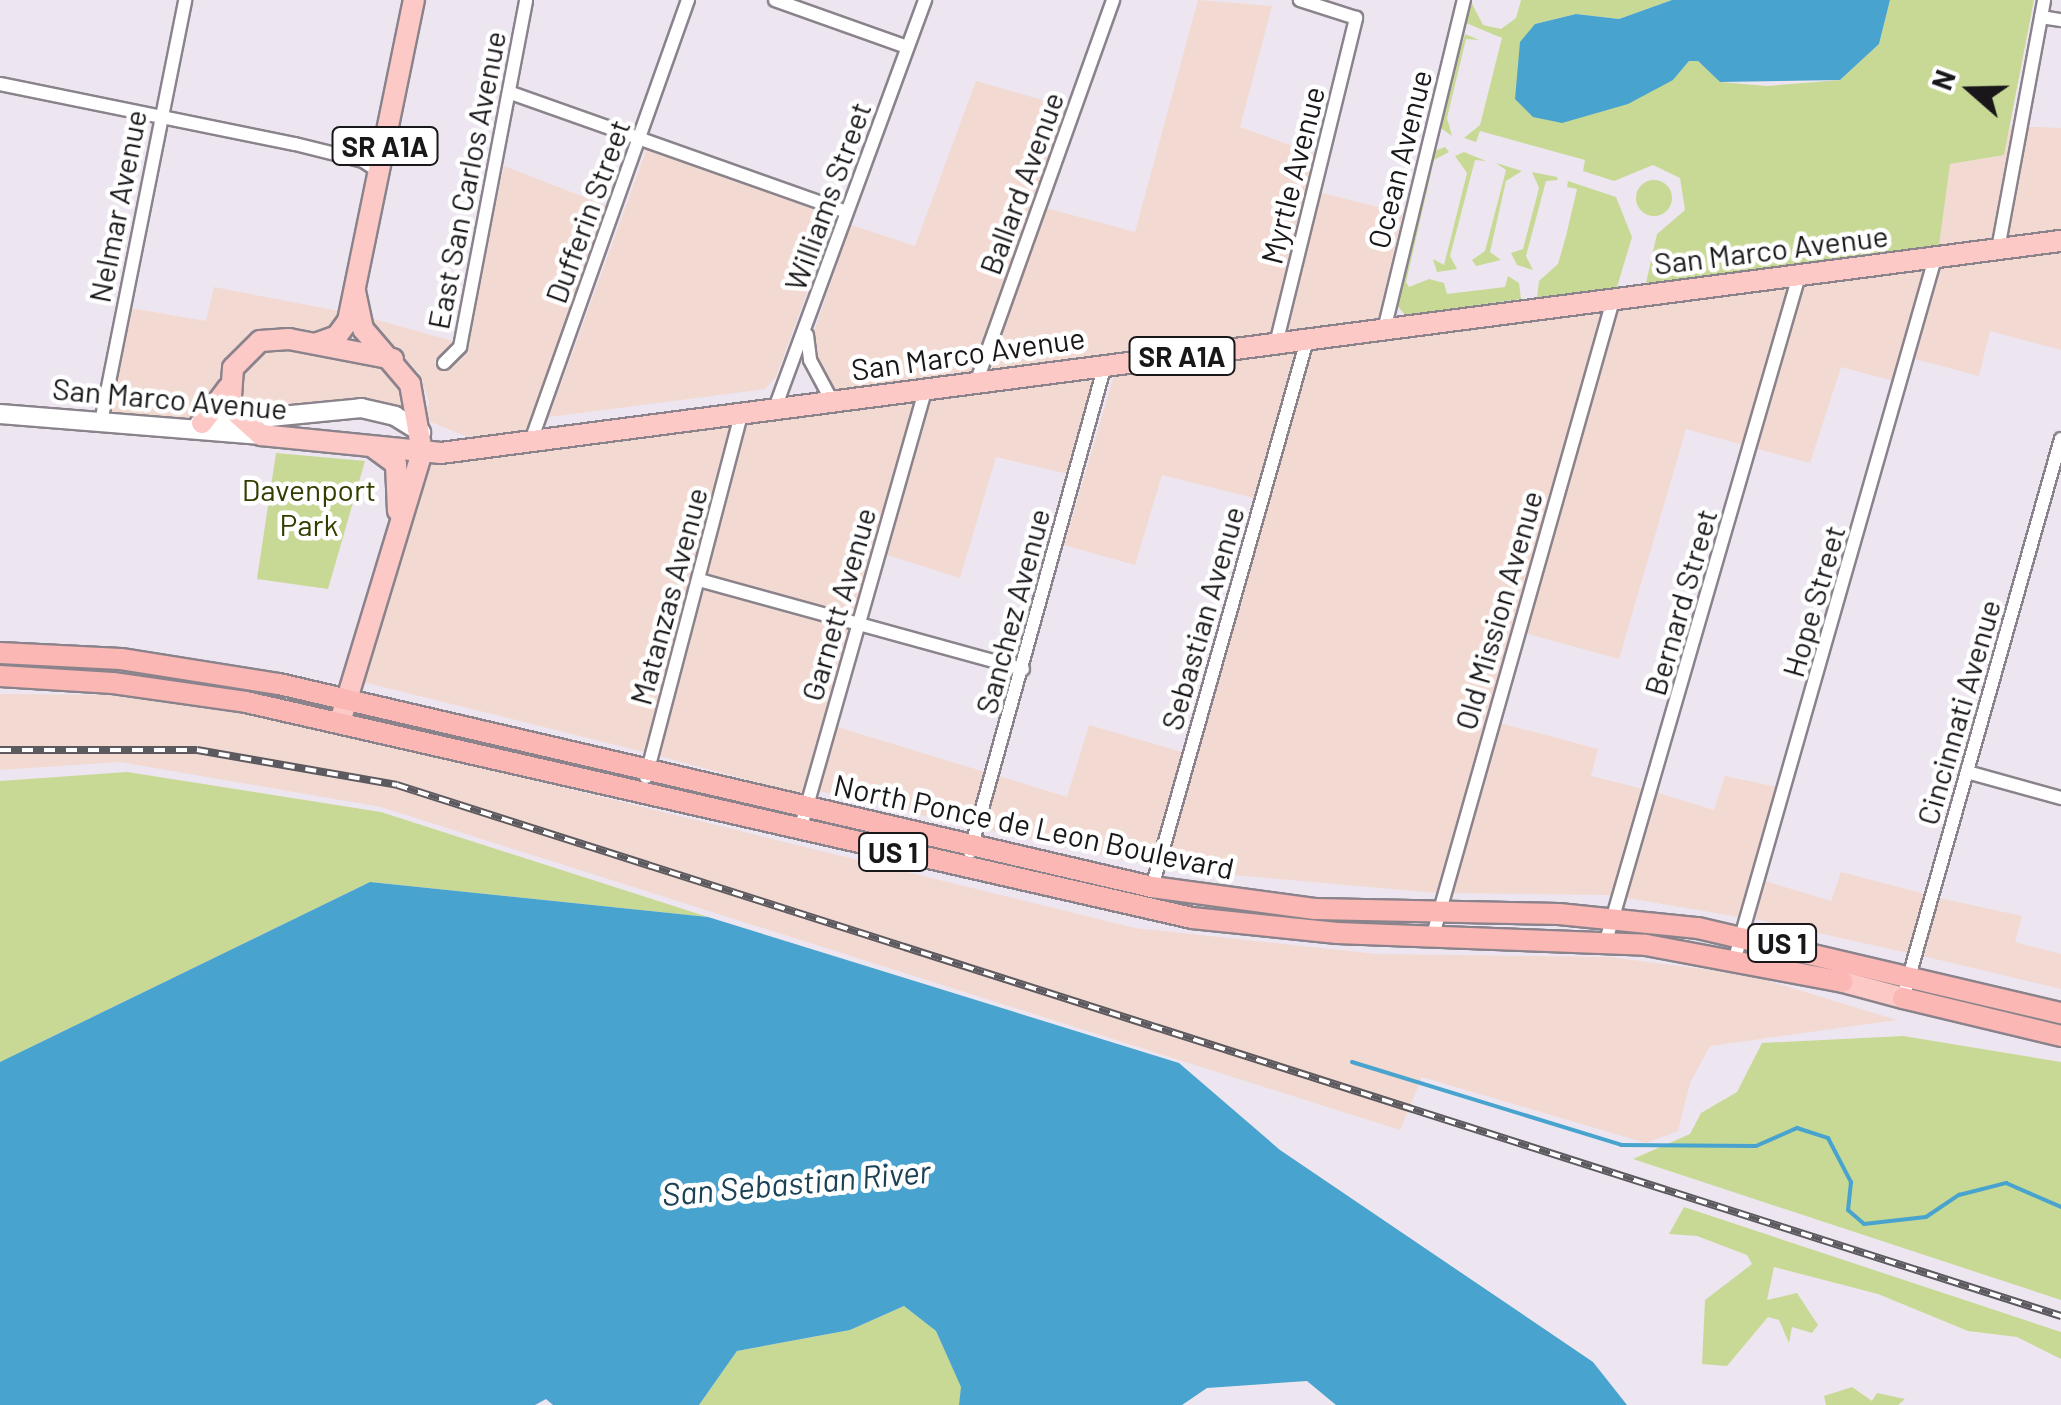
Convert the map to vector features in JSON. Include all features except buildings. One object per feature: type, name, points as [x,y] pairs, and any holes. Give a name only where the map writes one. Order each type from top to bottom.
[{"type":"highway","name":"North Ponce de Leon Boulevard","points":[[0,653],[208,670],[1152,887],[1315,909],[1614,917],[1742,934],[2061,1014]]},
{"type":"highway","name":"North Ponce de Leon Boulevard","points":[[0,676],[178,690],[340,722],[1146,910],[1287,930],[1606,941],[1736,958],[1843,982]]},
{"type":"highway","name":"North Ponce de Leon Boulevard","points":[[1904,998],[2061,1036]]},
{"type":"main road","name":"SR A1A","points":[[355,292],[371,166],[414,0]]},
{"type":"main road","name":"San Marco Avenue","points":[[0,414],[196,426],[260,436],[368,444],[417,430],[471,446],[976,384],[2061,241]]},
{"type":"main road","points":[[318,343],[343,330],[355,292]]},
{"type":"main road","points":[[340,722],[398,520],[417,430],[405,372],[362,329],[355,292]]},
{"type":"main road","points":[[196,426],[228,388],[250,345],[275,338],[393,360]]},
{"type":"main road","points":[[228,388],[236,417],[260,436]]},
{"type":"main road","points":[[196,426],[236,417],[361,408],[417,430]]},
{"type":"main road","points":[[368,444],[417,430]]},
{"type":"main road","points":[[368,444],[396,464],[398,520]]},
{"type":"main road","name":"North Ponce de Leon Boulevard","points":[[1843,982],[1904,998]]},
{"type":"street","name":"Nelmar Avenue","points":[[101,422],[184,0]]},
{"type":"street","name":"East San Carlos Avenue","points":[[444,362],[460,346],[526,0]]},
{"type":"street","name":"Dufferin Street","points":[[532,438],[688,0]]},
{"type":"street","points":[[774,0],[907,46]]},
{"type":"street","name":"Williams Street","points":[[775,408],[925,0]]},
{"type":"street","name":"Ballard Avenue","points":[[976,384],[1113,0]]},
{"type":"street","name":"Myrtle Avenue","points":[[1276,344],[1356,18],[1300,0]]},
{"type":"street","name":"Ocean Avenue","points":[[1384,330],[1464,0]]},
{"type":"street","points":[[1998,249],[2044,0]]},
{"type":"street","points":[[2041,18],[2061,20]]},
{"type":"street","points":[[0,84],[371,166]]},
{"type":"street","points":[[511,93],[848,212]]},
{"type":"street","name":"Hope Street","points":[[1736,958],[1935,258]]},
{"type":"street","name":"Bernard Street","points":[[1606,941],[1798,276]]},
{"type":"street","name":"Old Mission Avenue","points":[[1433,935],[1613,300]]},
{"type":"street","points":[[806,329],[810,360],[832,401]]},
{"type":"street","name":"Sebastian Avenue","points":[[1146,910],[1307,340]]},
{"type":"street","name":"Sanchez Avenue","points":[[965,868],[1105,365]]},
{"type":"street","name":"Garnett Avenue","points":[[800,830],[925,390]]},
{"type":"street","name":"Matanzas Avenue","points":[[641,793],[742,412]]},
{"type":"street","name":"Cincinnati Avenue","points":[[1904,998],[2061,439]]},
{"type":"street","points":[[698,580],[1022,669]]},
{"type":"street","points":[[1967,772],[2061,798]]},
{"type":"shaded area","points":[[1198,0],[1272,6],[1240,127],[1315,154],[1270,338],[987,375],[1046,208],[1135,232]]},
{"type":"shaded area","points":[[976,81],[1067,107],[970,377],[836,394],[817,358],[814,331],[851,225],[915,246]]},
{"type":"shaded area","points":[[2010,126],[2061,128],[2061,230],[1939,246],[1950,164],[2004,155]]},
{"type":"shaded area","points":[[647,148],[835,217],[776,377],[765,389],[549,417]]},
{"type":"shaded area","points":[[504,166],[607,206],[527,432],[470,438],[426,420],[429,402],[419,373],[363,316],[453,341],[434,361],[443,371],[461,360]]},
{"type":"shaded area","points":[[1321,193],[1403,213],[1377,324],[1286,336]]},
{"type":"shaded area","points":[[2061,248],[2061,350],[1990,331],[1979,376],[1915,359],[1941,264]]},
{"type":"shaded area","points":[[1925,266],[1894,381],[1841,367],[1810,463],[1758,449],[1805,282]]},
{"type":"shaded area","points":[[1789,284],[1743,445],[1686,429],[1619,659],[1525,633],[1619,305]]},
{"type":"shaded area","points":[[214,287],[344,312],[320,333],[244,340],[220,386],[187,423],[110,416],[130,308],[206,321]]},
{"type":"shaded area","points":[[1603,307],[1437,893],[1165,869],[1313,346]]},
{"type":"shaded area","points":[[317,346],[401,371],[407,412],[349,399],[240,409],[236,384],[255,350]]},
{"type":"shaded area","points":[[1297,348],[1254,498],[1162,475],[1135,565],[1064,545],[1115,372]]},
{"type":"shaded area","points":[[1099,374],[1068,474],[996,457],[960,578],[887,555],[931,400]]},
{"type":"shaded area","points":[[915,398],[854,614],[707,575],[749,418]]},
{"type":"shaded area","points":[[732,420],[644,752],[359,681],[429,459]]},
{"type":"shaded area","points":[[704,588],[850,627],[805,795],[659,756]]},
{"type":"shaded area","points":[[0,694],[127,695],[276,717],[1135,928],[1378,954],[1610,957],[1749,975],[1897,1020],[1710,1046],[1690,1083],[1678,1131],[1646,1143],[1422,1077],[1400,1130],[381,807],[120,762],[0,770]]},
{"type":"shaded area","points":[[1500,723],[1598,749],[1591,776],[1643,789],[1612,895],[1453,893]]},
{"type":"shaded area","points":[[1089,725],[1182,752],[1150,866],[984,829],[999,776],[1067,797]]},
{"type":"shaded area","points":[[837,727],[985,772],[969,826],[819,791]]},
{"type":"shaded area","points":[[1725,776],[1777,787],[1739,917],[1627,898],[1658,793],[1714,810]]},
{"type":"shaded area","points":[[1841,872],[1925,894],[1908,953],[1755,919],[1765,881],[1831,901]]},
{"type":"shaded area","points":[[1939,898],[2022,916],[2015,942],[2061,954],[2061,989],[1923,956]]},
{"type":"green space","points":[[1470,0],[1483,25],[1501,29],[1516,18],[1521,0],[1672,0],[1619,19],[1576,14],[1535,24],[1673,80],[1689,61],[1698,61],[1720,82],[1767,86],[1840,80],[1879,44],[1890,0],[2034,0],[2004,155],[1950,164],[1939,246],[1646,283],[1657,234],[1685,210],[1680,178],[1653,165],[1614,181],[1583,171],[1585,160],[1480,131],[1476,142],[1464,138],[1480,125],[1502,38],[1466,23]]},
{"type":"green space","points":[[1465,34],[1479,40],[1466,39],[1447,118],[1452,136],[1438,126]]},
{"type":"green space","points":[[1445,147],[1449,152],[1434,160],[1406,282],[1409,287],[1429,279],[1444,283],[1447,294],[1505,287],[1508,276],[1519,283],[1521,299],[1405,315],[1396,304],[1432,152]]},
{"type":"green space","points":[[1464,152],[1486,161],[1475,160],[1450,256],[1457,269],[1437,272],[1433,259],[1444,265],[1467,173],[1455,156]]},
{"type":"green space","points":[[1496,163],[1522,171],[1506,181],[1490,252],[1501,260],[1476,266],[1472,260],[1485,251],[1506,170]]},
{"type":"green space","points":[[1532,172],[1558,180],[1546,181],[1526,256],[1533,270],[1517,265],[1511,253],[1523,249],[1539,188]]},
{"type":"green space","points":[[1654,180],[1667,185],[1672,198],[1667,211],[1654,216],[1641,211],[1636,198],[1641,185]]},
{"type":"green space","points":[[1568,181],[1616,197],[1632,237],[1617,287],[1537,298],[1539,281],[1558,264],[1566,236],[1577,189],[1567,187]]},
{"type":"green space","name":"Davenport Park","points":[[276,453],[365,461],[328,589],[257,579]]},
{"type":"green space","points":[[127,772],[381,812],[708,917],[370,882],[0,1062],[0,781]]},
{"type":"green space","points":[[1903,1036],[2061,1062],[2061,1300],[1633,1159],[1690,1134],[1701,1113],[1737,1092],[1762,1043]]},
{"type":"green space","points":[[1684,1207],[2061,1332],[2061,1359],[2017,1337],[1968,1331],[1878,1294],[1774,1267],[1767,1300],[1797,1293],[1818,1325],[1812,1333],[1792,1327],[1789,1343],[1779,1320],[1768,1317],[1727,1366],[1702,1364],[1705,1300],[1752,1264],[1747,1255],[1697,1236],[1669,1234]]},
{"type":"green space","points":[[904,1306],[936,1331],[962,1387],[959,1405],[699,1405],[737,1351],[850,1330]]},
{"type":"green space","points":[[1852,1387],[1872,1401],[1877,1393],[1905,1399],[1898,1405],[1826,1405],[1824,1396]]},
{"type":"water","points":[[1672,0],[1890,0],[1879,44],[1840,80],[1720,82],[1698,61],[1689,61],[1673,80],[1628,104],[1562,123],[1533,117],[1515,99],[1520,42],[1535,24],[1576,14],[1619,19]]},
{"type":"water","name":"San Sebastian River","points":[[370,882],[708,917],[1179,1063],[1280,1150],[1593,1362],[1627,1405],[1336,1405],[1307,1381],[1207,1388],[1182,1405],[959,1405],[961,1387],[936,1331],[904,1306],[850,1330],[737,1351],[699,1405],[553,1405],[546,1399],[535,1405],[0,1405],[0,1062]]},
{"type":"waterway","points":[[1352,1062],[1621,1145],[1756,1146],[1797,1128],[1828,1138],[1851,1182],[1848,1210],[1864,1224],[1926,1217],[1959,1195],[2006,1183],[2061,1207]]},
{"type":"railway","points":[[0,750],[197,750],[397,785],[2061,1316]]}]
